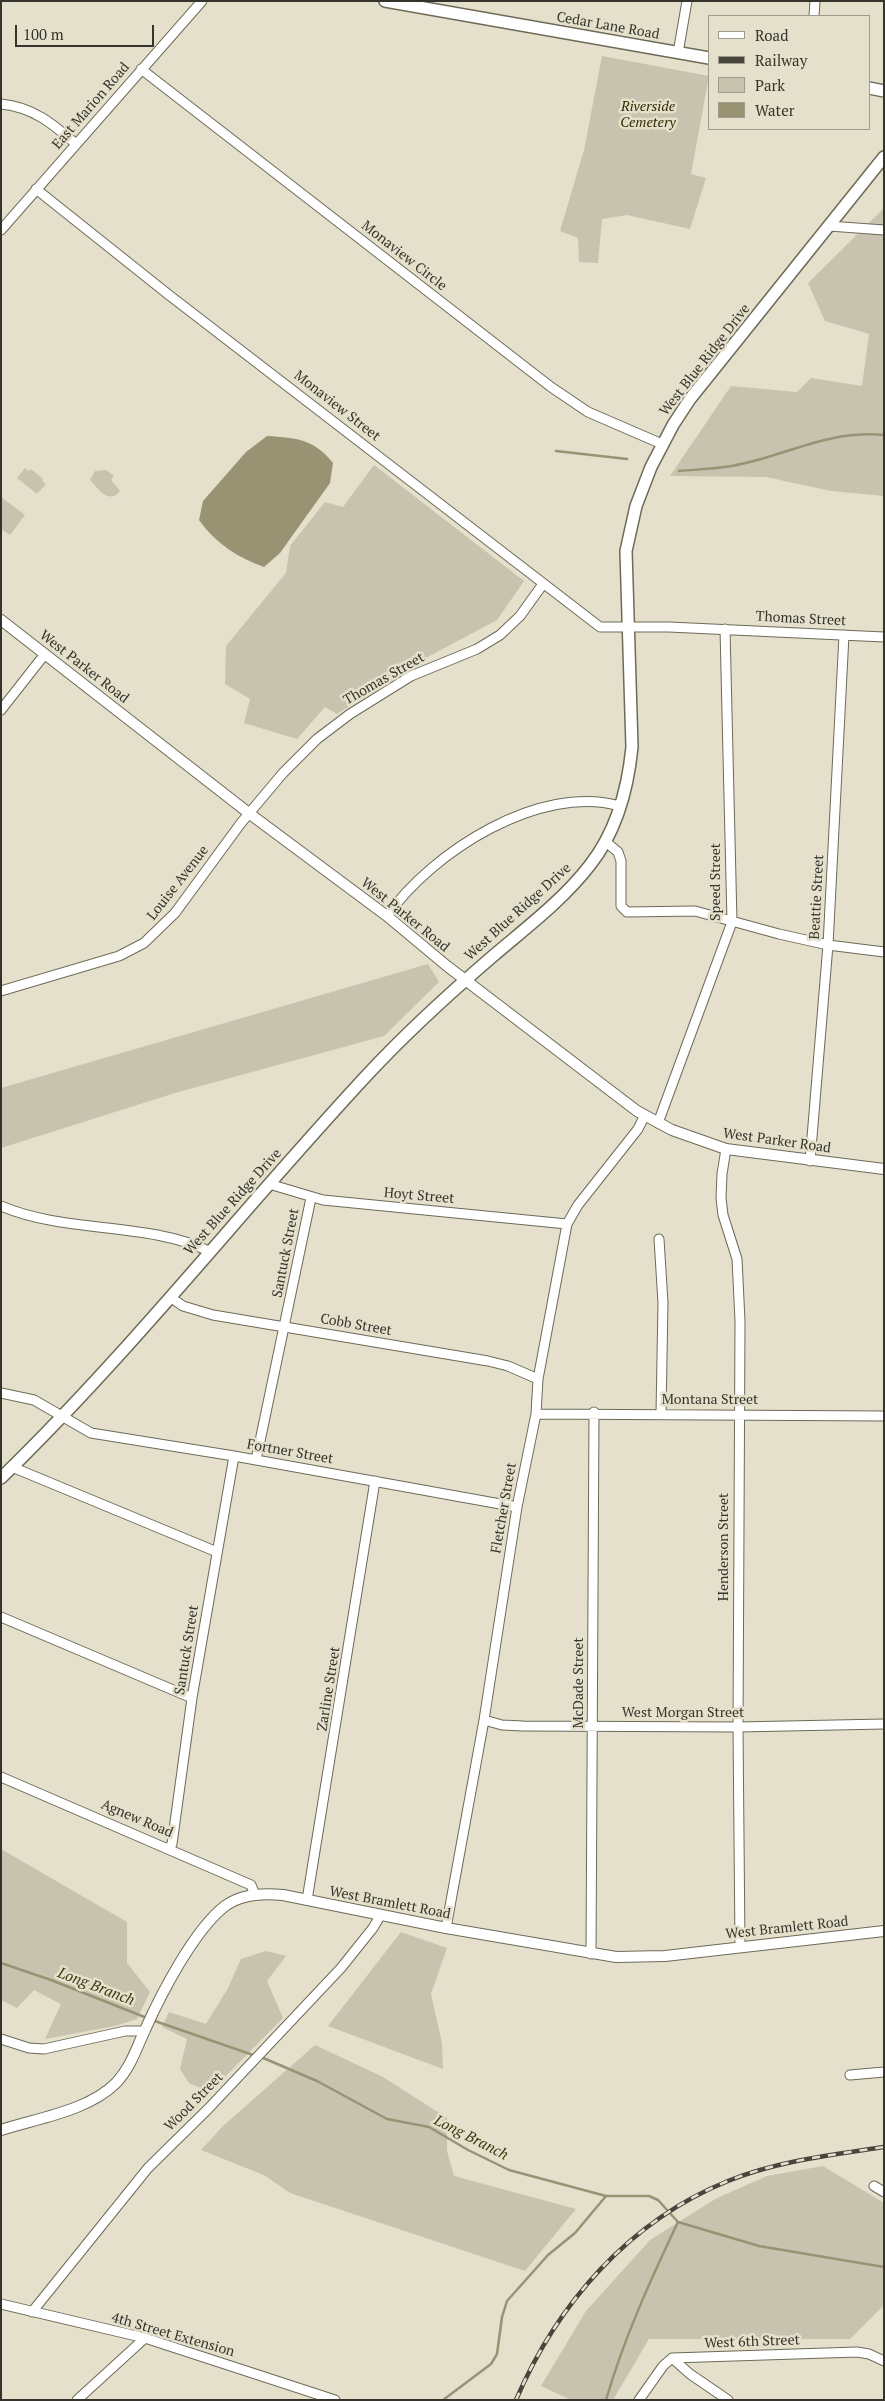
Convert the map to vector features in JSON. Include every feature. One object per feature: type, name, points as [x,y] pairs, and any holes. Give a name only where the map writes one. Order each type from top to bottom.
[{"type":"main road","name":"Cedar Lane Road","points":[[385,1],[421,4],[708,58]]},
{"type":"main road","points":[[870,88],[884,91]]},
{"type":"main road","name":"West Blue Ridge Drive","points":[[1,1478],[62,1416],[369,1073],[466,979],[574,885],[606,842],[628,781],[632,747],[626,551],[630,529],[643,485],[662,444],[690,399],[884,157]]},
{"type":"street","name":"East Marion Road","points":[[1,230],[202,1]]},
{"type":"street","points":[[678,53],[687,1]]},
{"type":"street","points":[[814,15],[815,1]]},
{"type":"street","name":"Monaview Circle","points":[[141,69],[551,387],[588,412],[662,444]]},
{"type":"street","points":[[1,104],[33,112],[54,125],[76,144]]},
{"type":"street","name":"Monaview Street","points":[[36,189],[169,296],[600,627],[627,626]]},
{"type":"street","points":[[829,226],[884,230]]},
{"type":"street","name":"Thomas Street","points":[[250,814],[283,773],[317,739],[350,714],[410,676],[477,649],[500,636],[520,616],[543,584]]},
{"type":"street","name":"West Parker Road","points":[[1,620],[250,814],[387,916],[616,1097],[644,1115],[690,1138],[726,1149],[884,1169]]},
{"type":"street","name":"Thomas Street","points":[[627,626],[884,637]]},
{"type":"street","name":"Speed Street","points":[[658,1123],[732,922],[725,629]]},
{"type":"street","name":"Beattie Street","points":[[810,1161],[828,945],[844,635]]},
{"type":"street","points":[[1,710],[45,654]]},
{"type":"street","points":[[387,916],[417,881],[440,859],[455,848],[498,825],[539,810],[578,802],[600,801],[620,806]]},
{"type":"street","name":"Louise Avenue","points":[[1,991],[119,956],[144,942],[175,913],[250,814]]},
{"type":"street","points":[[606,842],[618,852],[621,861],[620,901],[624,910],[633,913],[695,911],[828,945],[884,952]]},
{"type":"street","name":"Fletcher Street","points":[[446,1928],[484,1720],[517,1507],[536,1414],[538,1379],[567,1224],[578,1205],[638,1129],[644,1115]]},
{"type":"street","name":"Henderson Street","points":[[726,1149],[721,1198],[723,1215],[734,1246],[738,1271],[740,1947]]},
{"type":"street","name":"Hoyt Street","points":[[269,1184],[311,1198],[567,1224]]},
{"type":"street","name":"Santuck Street","points":[[256,1460],[311,1198]]},
{"type":"street","points":[[1,1206],[37,1218],[167,1238],[196,1244],[209,1250]]},
{"type":"street","points":[[659,1239],[663,1303],[662,1413]]},
{"type":"street","name":"Cobb Street","points":[[170,1297],[183,1306],[213,1315],[488,1361],[508,1366],[538,1379]]},
{"type":"street","name":"Fortner Street","points":[[1,1393],[34,1400],[91,1433],[234,1456],[517,1507]]},
{"type":"street","name":"Montana Street","points":[[536,1414],[594,1412],[884,1416]]},
{"type":"street","name":"McDade Street","points":[[591,1954],[594,1412]]},
{"type":"street","name":"Santuck Street","points":[[169,1848],[172,1844],[192,1698],[234,1456]]},
{"type":"street","points":[[12,1467],[217,1552]]},
{"type":"street","name":"Zarline Street","points":[[307,1900],[376,1481]]},
{"type":"street","points":[[1,1617],[192,1698]]},
{"type":"street","name":"West Morgan Street","points":[[484,1720],[502,1725],[523,1726],[738,1727],[884,1724]]},
{"type":"street","name":"Agnew Road","points":[[1,1777],[251,1885],[255,1895]]},
{"type":"street","name":"West Bramlett Road","points":[[1,2130],[73,2108],[100,2095],[116,2082],[129,2066],[156,2007],[178,1967],[214,1917],[226,1906],[240,1898],[269,1894],[591,1954],[648,1957],[884,1931]]},
{"type":"street","name":"Wood Street","points":[[32,2312],[148,2168],[341,1968],[373,1928],[380,1916]]},
{"type":"street","points":[[1,2039],[29,2048],[44,2049],[146,2028]]},
{"type":"street","points":[[850,2075],[884,2072]]},
{"type":"street","points":[[874,2186],[884,2192]]},
{"type":"street","name":"4th Street Extension","points":[[1,2304],[145,2338],[335,2400]]},
{"type":"street","points":[[77,2400],[145,2338]]},
{"type":"street","name":"West 6th Street","points":[[672,2358],[857,2352],[869,2354],[884,2361]]},
{"type":"street","points":[[639,2400],[663,2366],[672,2358],[690,2374],[728,2400]]},
{"type":"green space","name":"Riverside Cemetery","points":[[602,56],[708,76],[691,174],[706,178],[690,229],[627,215],[602,219],[598,263],[579,262],[578,238],[560,231],[584,150]]},
{"type":"green space","points":[[884,208],[884,496],[831,491],[766,477],[670,476],[731,386],[797,392],[811,378],[862,386],[869,334],[825,321],[808,283]]},
{"type":"green space","points":[[374,465],[524,581],[497,620],[424,659],[337,714],[325,707],[297,739],[244,723],[250,699],[225,684],[226,646],[286,573],[290,546],[325,502],[343,507]]},
{"type":"green space","points":[[25,468],[29,471],[31,469],[46,484],[37,494],[17,478]]},
{"type":"green space","points":[[106,470],[114,476],[111,480],[120,491],[116,495],[108,496],[104,494],[90,480],[95,471]]},
{"type":"green space","points":[[1,497],[25,515],[10,535],[1,529]]},
{"type":"green space","points":[[428,964],[439,982],[384,1036],[175,1093],[1,1148],[1,1088]]},
{"type":"green space","points":[[1,1849],[127,1922],[127,1963],[150,1992],[137,2019],[115,2026],[45,2039],[61,2004],[34,1990],[17,2008],[1,2000]]},
{"type":"green space","points":[[401,1932],[447,1948],[431,1994],[442,2043],[443,2069],[328,2026]]},
{"type":"green space","points":[[266,1951],[286,1956],[267,1981],[283,2018],[210,2092],[189,2083],[180,2069],[187,2039],[162,2027],[169,2012],[206,2024],[228,1988],[241,1959]]},
{"type":"green space","points":[[315,2045],[383,2077],[447,2118],[447,2151],[454,2176],[576,2209],[525,2271],[290,2193],[264,2175],[201,2150],[223,2126]]},
{"type":"green space","points":[[823,2166],[884,2203],[884,2305],[850,2339],[649,2339],[613,2400],[571,2400],[541,2386],[586,2311],[650,2240],[717,2198],[767,2176]]},
{"type":"water","points":[[267,436],[296,439],[312,444],[333,463],[330,483],[280,553],[264,567],[228,549],[212,536],[199,520],[203,501],[246,452]]},
{"type":"waterway","points":[[679,471],[733,466],[828,439],[864,434],[884,435]]},
{"type":"waterway","points":[[556,451],[627,459]]},
{"type":"waterway","name":"Long Branch","points":[[1,1963],[51,1980],[147,2018]]},
{"type":"waterway","name":"Long Branch","points":[[152,2020],[256,2056]]},
{"type":"waterway","name":"Long Branch","points":[[261,2057],[317,2081],[387,2119],[429,2127],[468,2150],[509,2170],[606,2196],[649,2196],[658,2200],[678,2222],[759,2246],[884,2267]]},
{"type":"waterway","points":[[443,2400],[491,2364],[497,2354],[502,2317],[507,2301],[548,2255],[575,2233],[606,2196]]},
{"type":"waterway","points":[[606,2400],[638,2310],[678,2222]]},
{"type":"railway","points":[[516,2400],[533,2365],[575,2299],[600,2270],[628,2243],[659,2219],[692,2198],[747,2174],[766,2168],[824,2156],[884,2147]]}]
